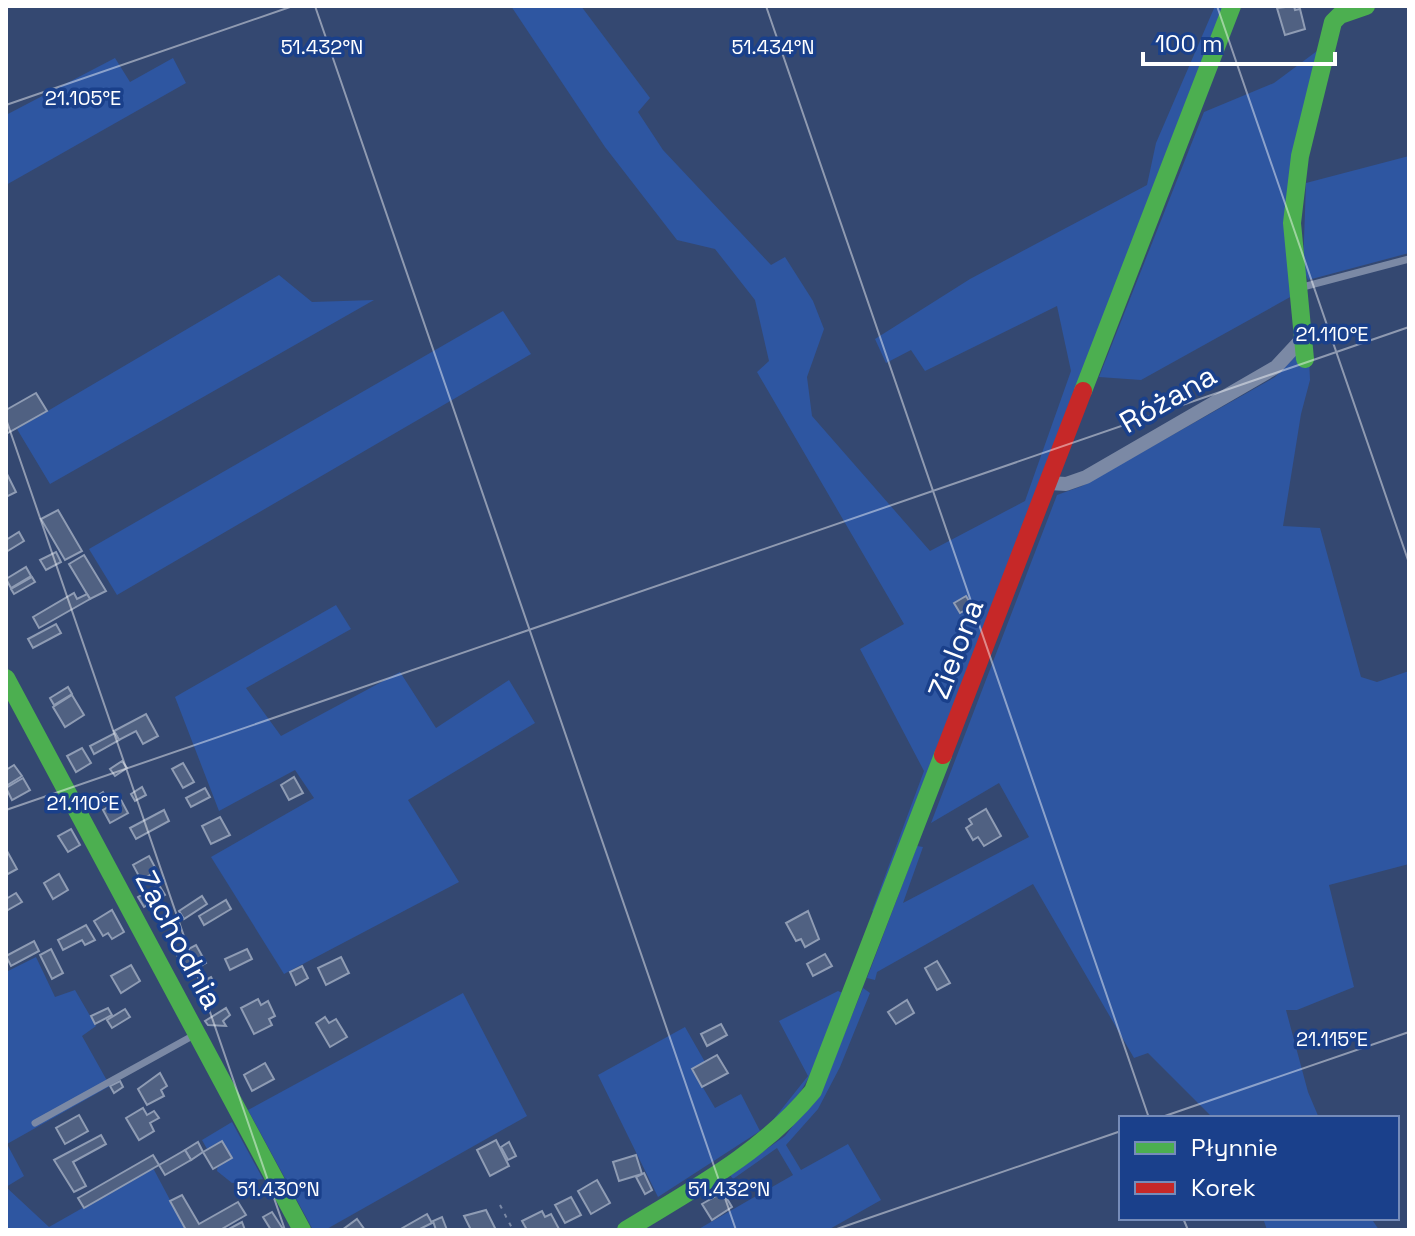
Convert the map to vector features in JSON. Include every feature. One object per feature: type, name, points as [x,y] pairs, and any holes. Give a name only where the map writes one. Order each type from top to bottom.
[{"type":"street","name":"Zielona","points":[[626,1230],[756,1149],[797,1113],[813,1091],[1232,6]]},
{"type":"street","points":[[1305,359],[1293,245],[1295,194],[1331,29],[1340,15],[1366,6]]},
{"type":"street","name":"Różana","points":[[1049,483],[1066,484],[1086,477],[1276,367],[1302,339]]},
{"type":"street","name":"Zachodnia","points":[[6,678],[302,1230]]},
{"type":"lane","points":[[1297,288],[1409,259]]},
{"type":"lane","points":[[35,1123],[197,1033]]},
{"type":"path","points":[[500,1205],[513,1230]]},
{"type":"shaded area","points":[[511,6],[581,6],[650,98],[638,112],[663,150],[771,265],[785,257],[813,301],[824,329],[807,377],[812,416],[930,551],[1025,501],[1071,371],[1057,306],[925,371],[911,350],[886,363],[875,339],[970,279],[1147,185],[1156,143],[1215,6],[1225,6],[878,914],[872,911],[924,771],[860,649],[904,624],[757,372],[769,361],[755,300],[715,249],[677,240],[605,147]]},
{"type":"shaded area","points":[[1317,51],[1292,296],[1141,380],[1099,377],[1204,112],[1274,83]]},
{"type":"shaded area","points":[[115,58],[130,82],[173,58],[186,83],[6,185],[6,115]]},
{"type":"shaded area","points":[[1409,156],[1409,253],[1308,280],[1303,268],[1306,183]]},
{"type":"shaded area","points":[[279,275],[312,302],[374,300],[50,484],[17,429]]},
{"type":"shaded area","points":[[503,311],[531,354],[117,595],[89,549]]},
{"type":"shaded area","points":[[1308,334],[1310,380],[1301,414],[1283,526],[1320,528],[1361,677],[1377,682],[1409,671],[1409,864],[1329,885],[1354,987],[1297,1010],[1286,1010],[1308,1092],[1318,1116],[1211,1116],[1148,1053],[1134,1058],[1033,884],[877,972],[875,980],[867,978],[917,846],[923,847],[903,903],[1029,837],[999,783],[931,823],[1057,495],[1082,486],[1275,377],[1294,358]]},
{"type":"shaded area","points":[[336,605],[351,629],[246,688],[281,736],[400,672],[436,728],[509,680],[535,723],[408,800],[459,882],[284,974],[211,857],[314,798],[295,770],[219,811],[175,697]]},
{"type":"shaded area","points":[[36,957],[55,997],[75,990],[96,1026],[82,1036],[110,1086],[7,1144],[24,1176],[6,1187],[6,972]]},
{"type":"shaded area","points":[[863,988],[870,993],[840,1067],[818,1109],[786,1145],[801,1170],[848,1144],[881,1200],[828,1230],[697,1230],[793,1175],[777,1148],[733,1179],[730,1175],[785,1136],[822,1089]]},
{"type":"shaded area","points":[[838,991],[845,994],[816,1064],[787,1112],[775,1127],[769,1125],[808,1076],[779,1021]]},
{"type":"shaded area","points":[[463,993],[527,1116],[325,1230],[313,1230],[248,1110]]},
{"type":"shaded area","points":[[685,1027],[705,1062],[692,1069],[715,1108],[741,1094],[760,1131],[658,1197],[598,1075]]},
{"type":"shaded area","points":[[232,1122],[263,1179],[232,1183],[217,1171],[222,1141],[207,1149],[202,1140]]},
{"type":"shaded area","points":[[153,1168],[186,1230],[6,1230],[6,1187],[49,1227]]},
{"type":"shaded area","points":[[1264,1220],[1372,1220],[1379,1230],[1267,1230]]},
{"type":"building","points":[[1294,6],[1295,10],[1300,9],[1305,29],[1285,35],[1277,8]]},
{"type":"building","points":[[36,393],[47,411],[6,434],[6,410]]},
{"type":"building","points":[[6,472],[16,492],[6,497]]},
{"type":"building","points":[[58,510],[82,551],[65,560],[41,519]]},
{"type":"building","points":[[19,532],[24,541],[6,552],[6,540]]},
{"type":"building","points":[[56,552],[61,562],[46,570],[40,560]]},
{"type":"building","points":[[84,555],[106,591],[90,599],[69,564]]},
{"type":"building","points":[[26,567],[31,576],[11,588],[6,579]]},
{"type":"building","points":[[32,577],[35,582],[14,594],[11,589]]},
{"type":"building","points":[[74,593],[77,599],[87,594],[90,599],[39,628],[33,617]]},
{"type":"building","points":[[966,596],[972,606],[960,613],[954,603]]},
{"type":"building","points":[[56,624],[61,633],[33,648],[28,639]]},
{"type":"building","points":[[68,687],[72,694],[54,705],[50,698]]},
{"type":"building","points":[[72,695],[84,715],[65,727],[53,707]]},
{"type":"building","points":[[146,714],[158,736],[143,744],[136,731],[119,740],[114,731]]},
{"type":"building","points":[[115,733],[119,740],[94,754],[90,746]]},
{"type":"building","points":[[82,748],[91,763],[76,772],[67,756]]},
{"type":"building","points":[[122,761],[127,768],[115,776],[110,769]]},
{"type":"building","points":[[183,763],[194,782],[183,788],[172,769]]},
{"type":"building","points":[[14,765],[22,776],[6,786],[6,770]]},
{"type":"building","points":[[294,777],[303,793],[289,800],[281,785]]},
{"type":"building","points":[[23,778],[30,790],[12,800],[6,788]]},
{"type":"building","points":[[142,787],[146,795],[135,801],[131,794]]},
{"type":"building","points":[[205,788],[210,797],[191,807],[186,798]]},
{"type":"building","points":[[103,792],[107,798],[93,807],[89,801]]},
{"type":"building","points":[[121,800],[128,813],[110,823],[103,810]]},
{"type":"building","points":[[986,809],[1001,836],[984,846],[978,837],[973,840],[966,828],[972,824],[969,819]]},
{"type":"building","points":[[164,810],[169,821],[136,839],[130,828]]},
{"type":"building","points":[[220,817],[230,835],[211,844],[202,826]]},
{"type":"building","points":[[71,829],[80,845],[68,852],[58,836]]},
{"type":"building","points":[[6,852],[17,869],[6,875]]},
{"type":"building","points":[[149,856],[157,871],[141,880],[133,865]]},
{"type":"building","points":[[59,874],[68,890],[53,899],[44,883]]},
{"type":"building","points":[[159,885],[165,895],[144,907],[138,897]]},
{"type":"building","points":[[16,893],[22,902],[6,911],[6,899]]},
{"type":"building","points":[[202,896],[207,904],[184,919],[179,911]]},
{"type":"building","points":[[226,900],[231,909],[204,925],[199,916]]},
{"type":"building","points":[[112,910],[124,932],[112,939],[108,933],[103,936],[94,921]]},
{"type":"building","points":[[808,911],[819,939],[805,947],[801,939],[796,941],[786,923]]},
{"type":"building","points":[[86,925],[95,940],[85,945],[82,940],[63,950],[58,940]]},
{"type":"building","points":[[34,941],[39,951],[11,966],[6,956]]},
{"type":"building","points":[[196,945],[206,963],[187,974],[177,955]]},
{"type":"building","points":[[51,949],[63,973],[52,979],[40,955]]},
{"type":"building","points":[[247,949],[252,959],[230,970],[225,959]]},
{"type":"building","points":[[825,954],[832,966],[813,976],[807,964]]},
{"type":"building","points":[[341,957],[349,973],[326,985],[318,968]]},
{"type":"building","points":[[937,961],[950,983],[937,990],[925,968]]},
{"type":"building","points":[[131,965],[140,981],[121,993],[111,976]]},
{"type":"building","points":[[302,966],[308,978],[296,985],[290,972]]},
{"type":"building","points":[[211,977],[216,986],[201,994],[196,985]]},
{"type":"building","points":[[258,999],[261,1005],[268,1001],[275,1016],[269,1019],[272,1025],[254,1034],[241,1008]]},
{"type":"building","points":[[907,1000],[914,1013],[896,1024],[888,1012]]},
{"type":"building","points":[[108,1008],[112,1015],[95,1024],[91,1016]]},
{"type":"building","points":[[226,1008],[230,1015],[223,1021],[226,1026],[208,1025],[205,1021]]},
{"type":"building","points":[[125,1009],[130,1017],[112,1028],[107,1020]]},
{"type":"building","points":[[325,1017],[329,1023],[336,1019],[347,1037],[330,1047],[316,1023]]},
{"type":"building","points":[[721,1024],[727,1035],[707,1046],[701,1034]]},
{"type":"building","points":[[717,1055],[728,1073],[702,1087],[692,1069]]},
{"type":"building","points":[[265,1063],[274,1079],[252,1091],[244,1075]]},
{"type":"building","points":[[160,1073],[167,1086],[161,1090],[164,1096],[147,1105],[138,1089]]},
{"type":"building","points":[[120,1081],[123,1087],[114,1093],[110,1086]]},
{"type":"building","points":[[143,1108],[147,1115],[154,1111],[159,1118],[150,1123],[154,1131],[139,1140],[126,1118]]},
{"type":"building","points":[[79,1115],[88,1131],[65,1144],[56,1128]]},
{"type":"building","points":[[101,1135],[106,1144],[73,1162],[86,1186],[74,1192],[54,1160]]},
{"type":"building","points":[[496,1140],[509,1166],[490,1176],[477,1150]]},
{"type":"building","points":[[222,1141],[232,1158],[213,1169],[203,1152]]},
{"type":"building","points":[[198,1142],[203,1152],[191,1160],[185,1150]]},
{"type":"building","points":[[509,1142],[516,1156],[508,1160],[501,1147]]},
{"type":"building","points":[[185,1150],[191,1160],[165,1175],[159,1165]]},
{"type":"building","points":[[153,1155],[159,1165],[84,1208],[78,1198]]},
{"type":"building","points":[[636,1155],[642,1174],[619,1181],[613,1162]]},
{"type":"building","points":[[644,1173],[652,1190],[645,1194],[636,1177]]},
{"type":"building","points":[[597,1180],[610,1203],[591,1214],[578,1191]]},
{"type":"building","points":[[723,1192],[732,1207],[712,1220],[702,1204]]},
{"type":"building","points":[[182,1195],[199,1224],[238,1202],[246,1215],[220,1230],[186,1230],[170,1201]]},
{"type":"building","points":[[571,1197],[581,1215],[565,1223],[555,1205]]},
{"type":"building","points":[[486,1210],[496,1230],[471,1230],[464,1216]]},
{"type":"building","points":[[542,1211],[545,1217],[551,1214],[559,1229],[527,1230],[522,1221]]},
{"type":"building","points":[[272,1212],[283,1229],[271,1230],[263,1217]]},
{"type":"building","points":[[427,1214],[432,1223],[418,1230],[399,1230]]},
{"type":"building","points":[[442,1217],[447,1230],[436,1230],[433,1221]]},
{"type":"building","points":[[357,1219],[365,1230],[342,1230]]},
{"type":"building","points":[[242,1222],[245,1230],[227,1230]]},
{"type":"traffic: fast","points":[[1083,391],[1232,6]]},
{"type":"traffic: fast","points":[[1305,359],[1292,223],[1300,156],[1333,22],[1340,15],[1366,6]]},
{"type":"traffic: fast","points":[[6,678],[302,1230]]},
{"type":"traffic: fast","points":[[626,1230],[749,1151],[772,1133],[813,1091],[943,755]]},
{"type":"traffic: jam","points":[[943,755],[1083,391]]}]
